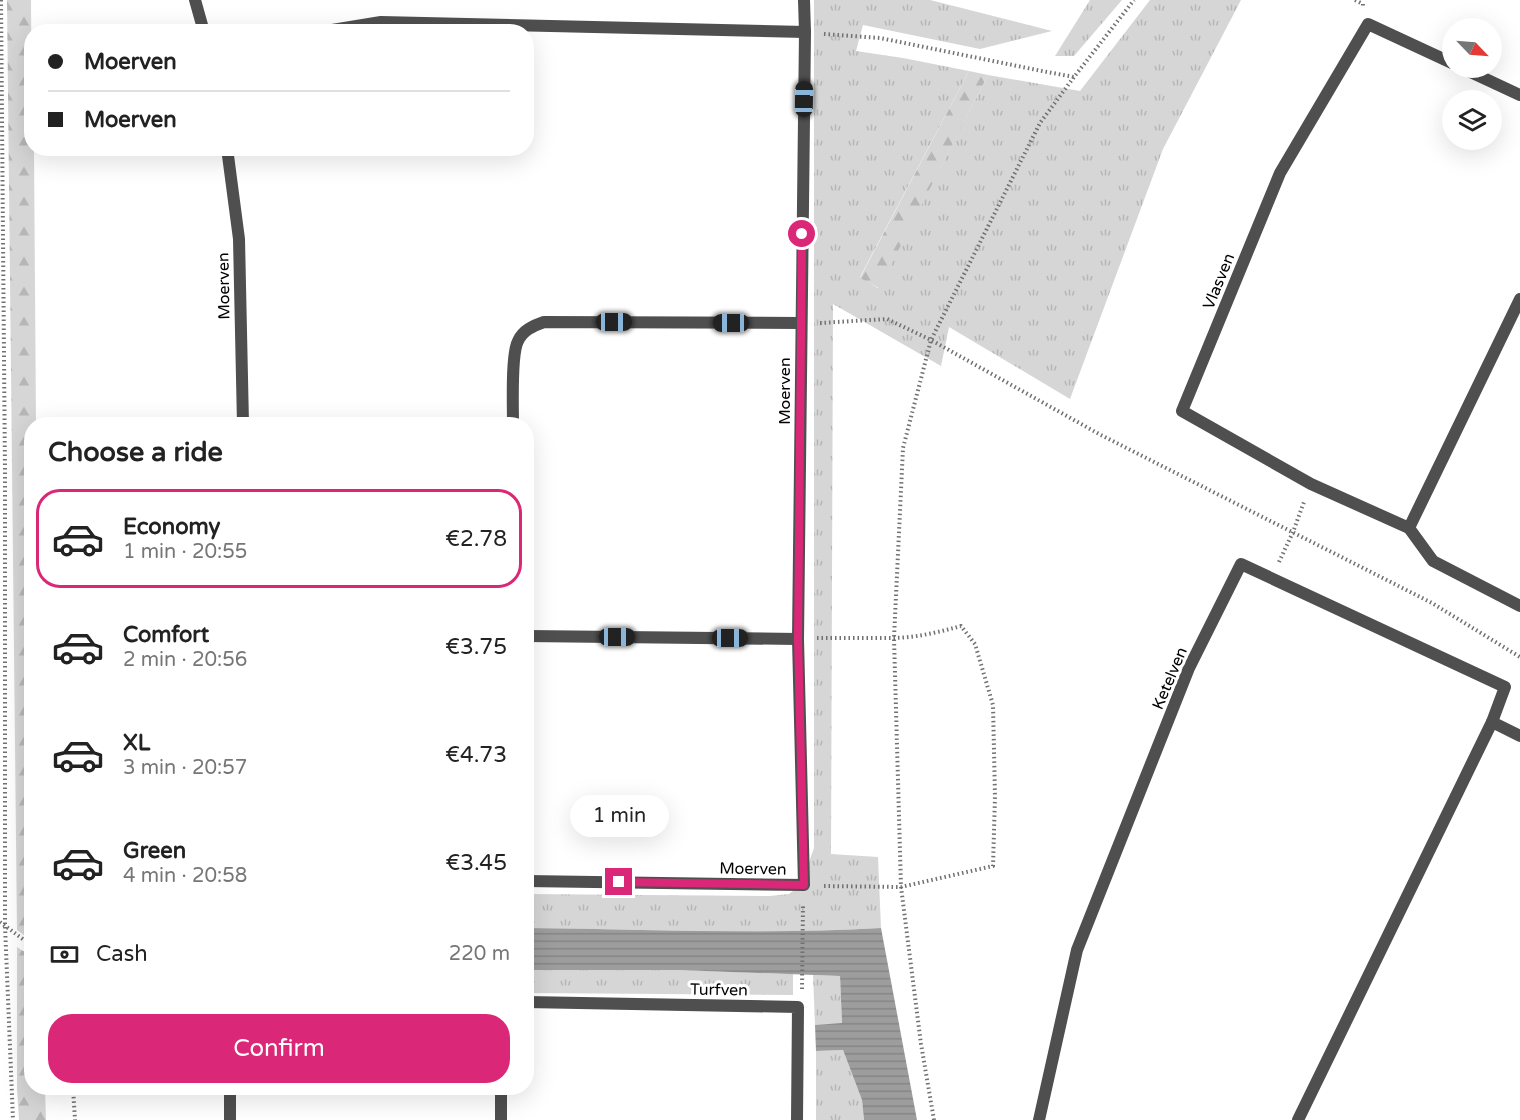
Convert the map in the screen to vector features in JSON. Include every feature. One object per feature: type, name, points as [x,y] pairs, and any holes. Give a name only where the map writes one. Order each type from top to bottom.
[{"type":"street","points":[[195,0],[202,24]]},
{"type":"street","name":"Moerven","points":[[534,881],[804,891],[798,639],[804,0]]},
{"type":"street","points":[[369,24],[381,22],[466,24]]},
{"type":"street","name":"Vlasven","points":[[1442,58],[1368,24],[1280,173],[1182,411],[1311,484],[1409,528],[1433,561],[1520,606]]},
{"type":"street","points":[[534,26],[805,32]]},
{"type":"street","points":[[1483,78],[1520,95]]},
{"type":"street","name":"Moerven","points":[[228,156],[239,239],[243,417]]},
{"type":"street","points":[[1409,528],[1520,299]]},
{"type":"street","points":[[513,417],[517,341],[527,329],[544,322],[801,323]]},
{"type":"street","name":"Ketelven","points":[[1039,1120],[1077,950],[1189,668],[1241,564],[1505,687],[1492,722],[1298,1120]]},
{"type":"street","points":[[534,636],[798,639]]},
{"type":"street","points":[[1492,722],[1520,736]]},
{"type":"street","name":"Turfven","points":[[534,1002],[798,1007],[797,1120]]},
{"type":"street","points":[[230,1095],[230,1120]]},
{"type":"street","points":[[501,1095],[501,1120]]},
{"type":"path","points":[[1,0],[5,474],[5,926],[14,1120]]},
{"type":"path","points":[[934,1120],[921,1044],[901,886],[894,638],[903,448],[931,340],[1040,123],[1134,0]]},
{"type":"path","points":[[805,32],[880,38],[1074,77]]},
{"type":"path","points":[[801,323],[887,319],[931,340],[1099,434],[1432,603],[1520,657]]},
{"type":"path","points":[[1272,579],[1311,484]]},
{"type":"path","points":[[798,639],[894,638],[939,632],[961,626],[975,644],[993,705],[995,796],[993,866],[901,886],[804,891],[802,988]]},
{"type":"path","points":[[0,922],[24,940]]},
{"type":"path","points":[[73,1095],[75,1120]]},
{"type":"green space","points":[[7,0],[31,0],[31,24],[24,24],[24,156],[34,156],[36,417],[24,417],[24,935],[17,930]]},
{"type":"green space","points":[[814,0],[930,0],[1052,31],[980,49],[863,25],[856,51],[969,71],[860,277],[878,288],[988,75],[1080,91],[1150,0],[1241,0],[1163,149],[1070,399],[949,327],[941,366],[833,304],[831,854],[878,857],[881,928],[748,931],[534,928],[534,894],[770,896],[789,894],[801,885],[814,848]]},
{"type":"green space","points":[[1090,0],[1122,0],[1074,56],[1055,56]]},
{"type":"green space","points":[[969,71],[988,75],[879,288],[860,278]]},
{"type":"green space","points":[[17,947],[24,951],[24,1095],[45,1095],[46,1120],[19,1120]]},
{"type":"green space","points":[[534,970],[679,970],[793,974],[793,995],[534,993]]},
{"type":"green space","points":[[813,975],[840,976],[842,1024],[815,1025]]},
{"type":"green space","points":[[843,1050],[862,1100],[864,1120],[816,1120],[816,1051]]},
{"type":"shaded area","points":[[534,928],[748,931],[881,928],[917,1120],[864,1120],[862,1100],[843,1050],[816,1051],[815,1025],[842,1023],[840,976],[679,970],[534,970]]},
{"type":"route","points":[[619,882],[804,885],[798,639],[802,234]]}]
